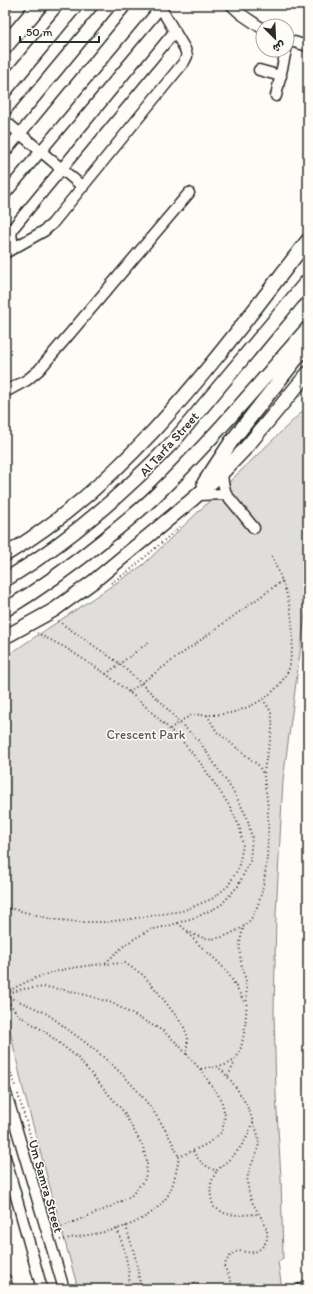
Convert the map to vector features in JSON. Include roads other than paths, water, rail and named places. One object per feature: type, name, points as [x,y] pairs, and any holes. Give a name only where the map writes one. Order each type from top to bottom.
[{"type":"main road","points":[[5,554],[40,532],[74,506],[132,452],[216,358],[308,240]]},
{"type":"main road","name":"Al Tarfa Street","points":[[5,580],[73,534],[102,511],[151,466],[174,441],[308,280]]},
{"type":"main road","name":"Al Tarfa Street","points":[[5,610],[65,571],[156,496],[204,445],[308,328]]},
{"type":"main road","points":[[195,497],[231,442],[308,344]]},
{"type":"main road","points":[[5,637],[54,610],[94,582],[195,497],[222,473],[244,450],[308,373]]},
{"type":"street","points":[[5,24],[20,5]]},
{"type":"street","points":[[5,68],[58,5]]},
{"type":"street","points":[[5,111],[93,5]]},
{"type":"street","points":[[5,152],[126,5]]},
{"type":"street","points":[[230,5],[255,24]]},
{"type":"street","points":[[5,194],[160,6],[187,52],[184,62],[52,224],[44,231],[5,253]]},
{"type":"street","points":[[15,247],[11,240],[12,231],[14,228],[61,168],[175,31]]},
{"type":"street","points":[[295,45],[308,46]]},
{"type":"street","points":[[276,96],[284,58]]},
{"type":"street","points":[[259,70],[281,76]]},
{"type":"street","points":[[5,121],[83,187]]},
{"type":"street","points":[[5,392],[27,380],[39,370],[188,193]]},
{"type":"street","points":[[222,473],[226,494],[254,528]]},
{"type":"street","points":[[195,497],[226,494]]},
{"type":"street","name":"Um Samra Street","points":[[5,1090],[64,1289]]},
{"type":"street","points":[[5,1157],[42,1289]]},
{"type":"street","points":[[5,1280],[8,1289]]},
{"type":"street","points":[[301,1289],[308,1285]]},
{"type":"park label","name":"Crescent Park","points":[[146,734]]}]
